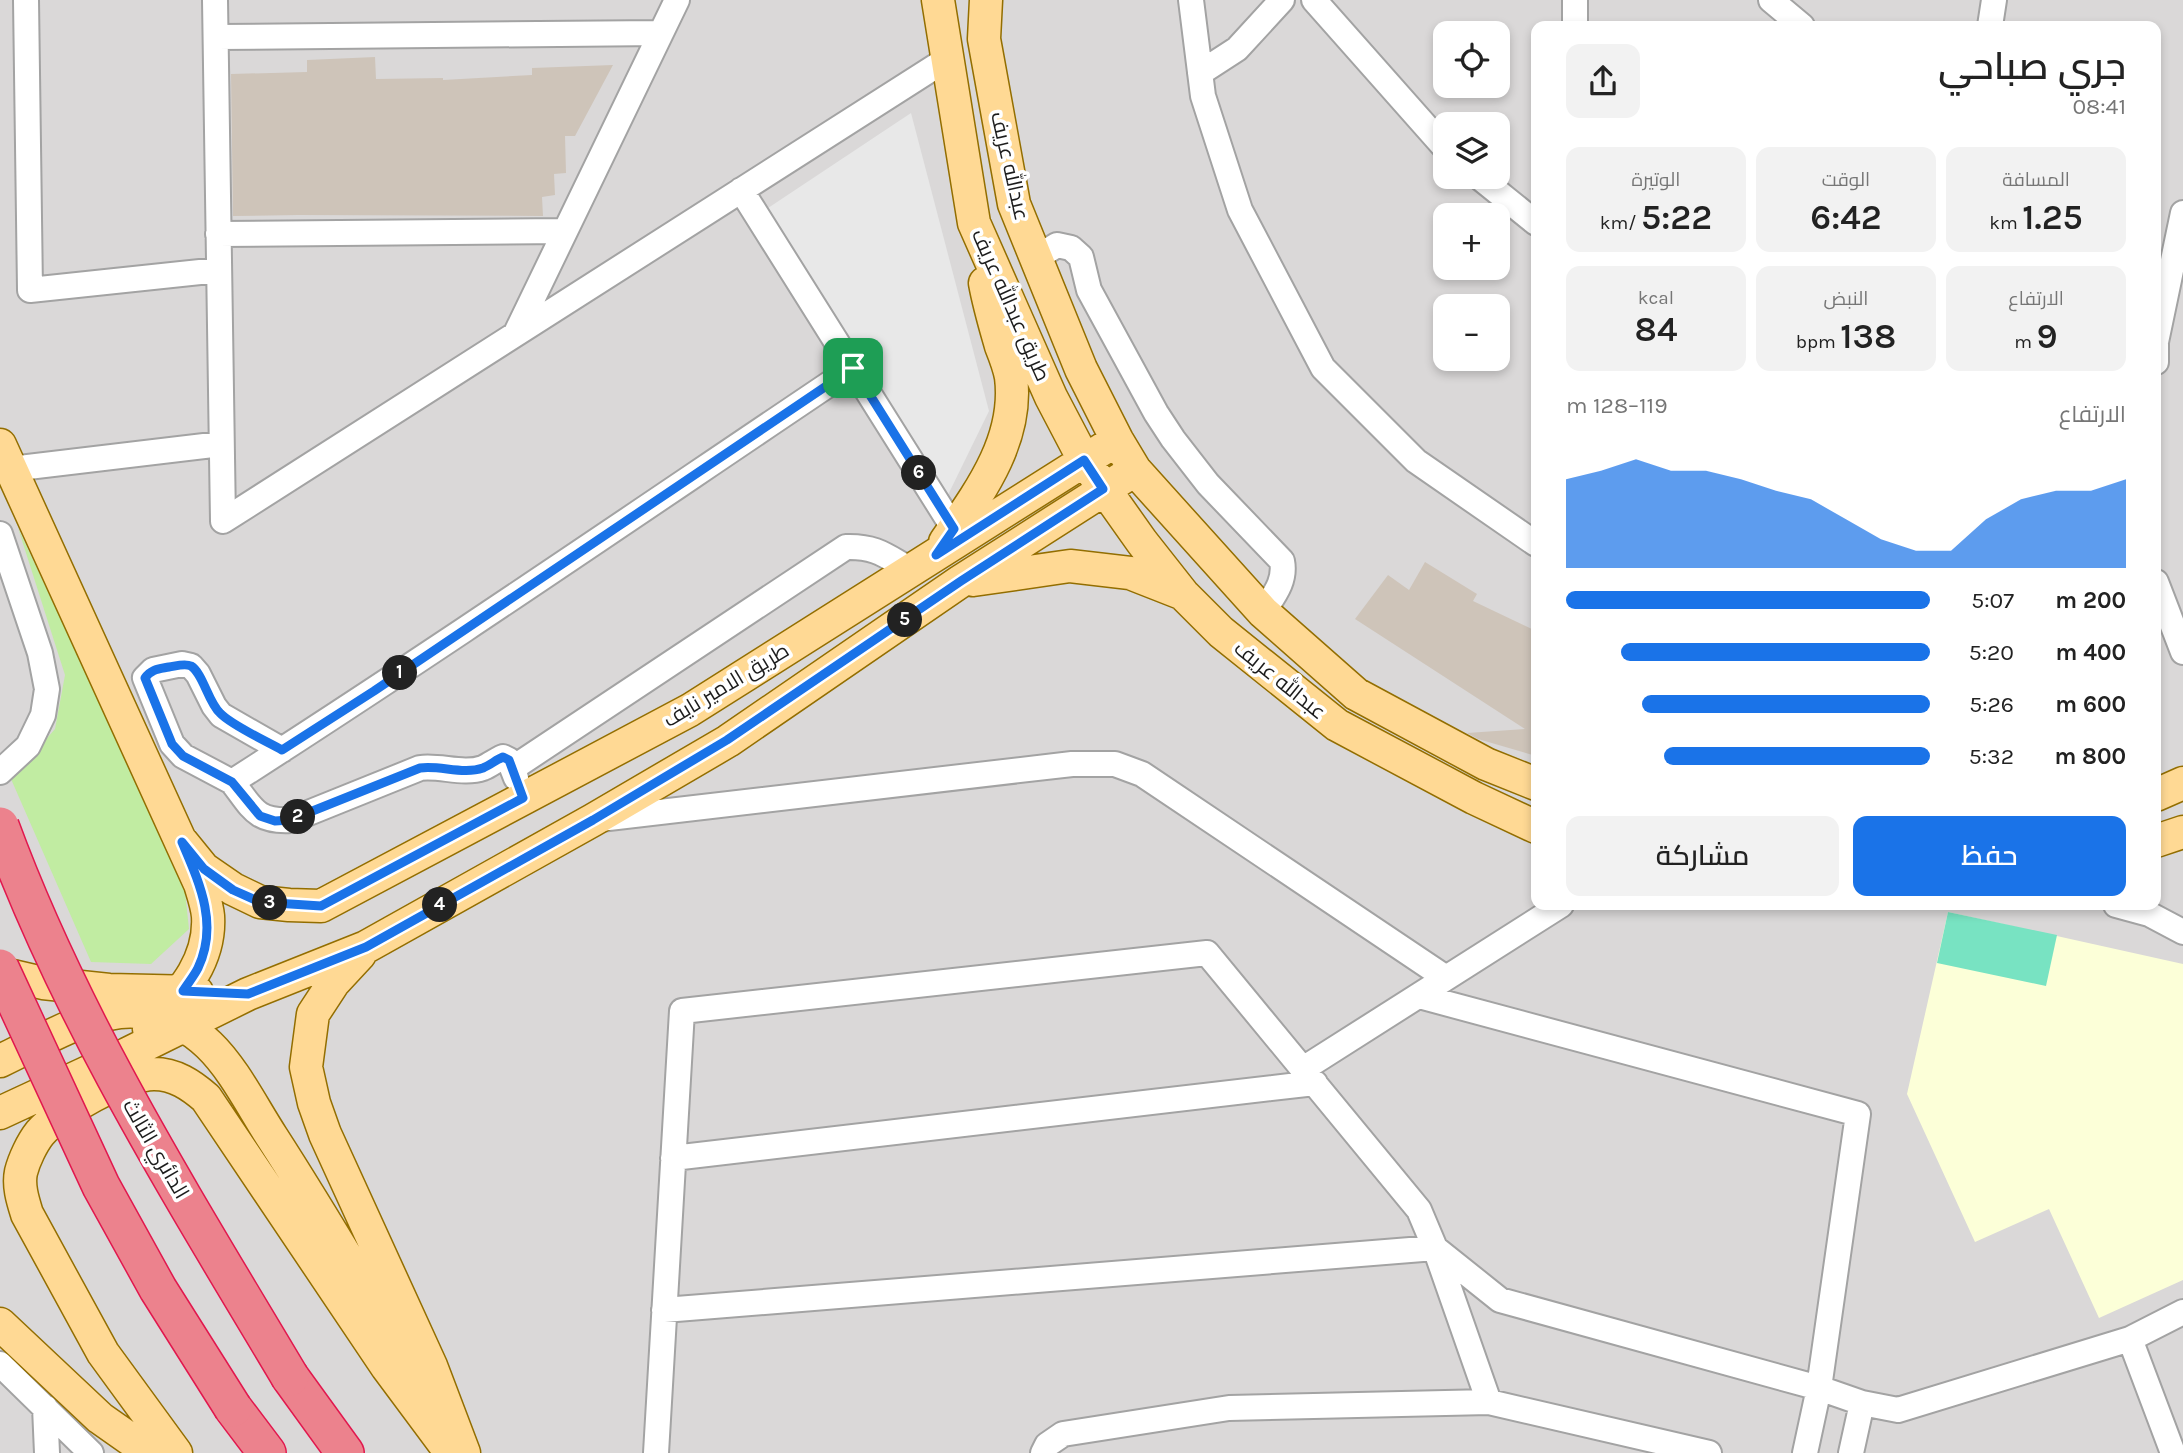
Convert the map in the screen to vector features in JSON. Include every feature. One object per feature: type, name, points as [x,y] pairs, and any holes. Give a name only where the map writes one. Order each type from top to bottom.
[{"type":"highway","name":"الدائري الثالث","points":[[0,826],[20,882],[80,1012],[150,1143],[290,1377],[345,1453]]},
{"type":"highway","points":[[0,971],[102,1186],[158,1289],[233,1408],[267,1453]]},
{"type":"main road","points":[[938,0],[947,59]]},
{"type":"main road","name":"عبدالله عريف","points":[[986,0],[984,39],[1014,204],[1081,369],[1117,440]]},
{"type":"main road","name":"طريق عبدالله عريف","points":[[947,59],[974,223],[1051,397],[1084,460]]},
{"type":"main road","points":[[924,563],[954,529],[998,458],[1012,407],[1011,375],[989,307],[974,223]]},
{"type":"main road","points":[[1117,440],[1135,470]]},
{"type":"main road","name":"طريق الامير نايف","points":[[182,842],[204,869],[233,890],[260,902],[321,906],[690,710],[1117,440]]},
{"type":"main road","points":[[0,1113],[127,1054],[172,1021],[183,991],[199,967],[208,915],[200,884],[182,842],[6,457]]},
{"type":"main road","name":"عبدالله عريف","points":[[1084,460],[1183,594],[1221,632],[1337,725],[1474,798],[1531,825]]},
{"type":"main road","name":"عبدالله عريف","points":[[1135,470],[1263,612],[1356,694],[1486,764],[1531,782]]},
{"type":"main road","name":"طريق الامير نايف","points":[[172,1021],[366,947],[593,820],[727,740],[961,581],[1135,470]]},
{"type":"main road","points":[[961,581],[1070,566],[1130,572],[1183,594]]},
{"type":"main road","points":[[2161,793],[2183,783]]},
{"type":"main road","points":[[2161,839],[2183,832]]},
{"type":"main road","points":[[366,947],[334,982],[313,1014],[306,1068],[325,1134],[431,1366],[464,1453]]},
{"type":"main road","points":[[0,971],[43,983],[109,990],[248,994]]},
{"type":"main road","points":[[0,1061],[74,1026],[111,1013],[136,1012],[172,1021],[211,1046],[330,1227],[464,1453]]},
{"type":"main road","points":[[176,1453],[103,1353],[27,1214],[21,1193],[21,1172],[40,1133],[89,1098],[136,1076],[155,1074],[176,1078],[206,1098],[387,1367],[451,1453]]},
{"type":"main road","points":[[0,1324],[100,1418],[150,1453]]},
{"type":"street","points":[[26,0],[30,290],[219,270]]},
{"type":"street","points":[[215,0],[223,521],[947,59]]},
{"type":"street","points":[[516,334],[677,0]]},
{"type":"street","points":[[1191,0],[1203,96],[1240,210],[1323,368],[1416,461],[1531,541]]},
{"type":"street","points":[[1200,73],[1237,49],[1282,0]]},
{"type":"street","points":[[1314,0],[1433,134]]},
{"type":"street","points":[[1575,0],[1575,21]]},
{"type":"street","points":[[1771,0],[1796,21]]},
{"type":"street","points":[[1991,21],[1994,0]]},
{"type":"street","points":[[216,37],[661,33]]},
{"type":"street","points":[[1494,189],[1531,219]]},
{"type":"street","points":[[741,190],[954,529]]},
{"type":"street","points":[[2161,318],[2183,214]]},
{"type":"street","points":[[218,234],[565,231]]},
{"type":"street","points":[[1036,258],[1057,246],[1071,248],[1081,257],[1089,289],[1156,413],[1173,439],[1208,484],[1282,561],[1282,581],[1263,612]]},
{"type":"street","points":[[232,782],[385,683],[853,368]]},
{"type":"street","points":[[6,457],[221,444]]},
{"type":"street","points":[[0,534],[40,653],[47,689],[43,715],[27,746],[0,772]]},
{"type":"street","points":[[513,768],[846,547],[875,549],[924,563]]},
{"type":"street","points":[[2161,595],[2183,652]]},
{"type":"street","points":[[282,750],[221,715],[191,666],[182,664],[153,670],[145,678],[172,744],[183,756],[232,782],[260,816],[275,821],[290,820],[420,768],[433,766],[460,771],[483,768],[503,757],[509,760],[513,768],[523,798]]},
{"type":"street","points":[[593,820],[1072,764],[1115,764],[1142,774],[1446,978]]},
{"type":"street","points":[[673,1158],[1309,1076],[1419,996],[1553,910]]},
{"type":"street","points":[[2134,910],[2149,914],[2183,932]]},
{"type":"street","points":[[656,1453],[682,1011],[1207,953],[1419,1210],[1436,1248],[1489,1402]]},
{"type":"street","points":[[1419,996],[1858,1114],[1819,1388],[1805,1453]]},
{"type":"street","points":[[664,1310],[1436,1248],[1500,1300],[1819,1388],[1862,1403],[1898,1410],[2130,1339],[2183,1312]]},
{"type":"street","points":[[2130,1339],[2173,1453]]},
{"type":"street","points":[[0,1364],[91,1453]]},
{"type":"street","points":[[1043,1453],[1047,1446],[1063,1434],[1229,1408],[1489,1402],[1709,1453]]},
{"type":"street","points":[[1851,1453],[1862,1403]]},
{"type":"street","points":[[45,1407],[47,1453]]},
{"type":"shaded area","points":[[0,0],[2183,0],[2183,1453],[0,1453]]},
{"type":"shaded area","points":[[911,113],[989,411],[945,501],[762,212]]},
{"type":"shaded area","points":[[1948,912],[2183,964],[2183,1280],[2099,1318],[2049,1209],[1975,1242],[1907,1094]]},
{"type":"green space","points":[[18,528],[184,882],[189,929],[151,964],[91,962],[11,779],[55,729],[65,675]]},
{"type":"green space","points":[[1948,912],[2057,935],[2046,986],[1937,963]]},
{"type":"building","points":[[375,57],[376,79],[443,80],[532,75],[532,68],[613,65],[575,136],[565,136],[566,173],[554,174],[555,195],[542,197],[543,216],[233,216],[231,74],[307,72],[307,60]]},
{"type":"building","points":[[1425,562],[1477,594],[1473,601],[1531,629],[1531,755],[1478,739],[1467,733],[1525,729],[1355,619],[1388,575],[1409,590]]},
{"type":"route","points":[[853,368],[954,529],[936,555],[1084,460],[1103,489],[961,581],[727,740],[593,820],[366,947],[248,994],[183,991],[199,967],[208,915],[200,884],[182,842],[204,869],[233,890],[260,902],[321,906],[523,798],[509,760],[503,757],[483,768],[460,771],[433,766],[420,768],[290,820],[275,821],[260,816],[232,782],[183,756],[172,744],[145,678],[148,673],[182,664],[191,666],[221,715],[282,750],[374,691],[853,368]]}]
